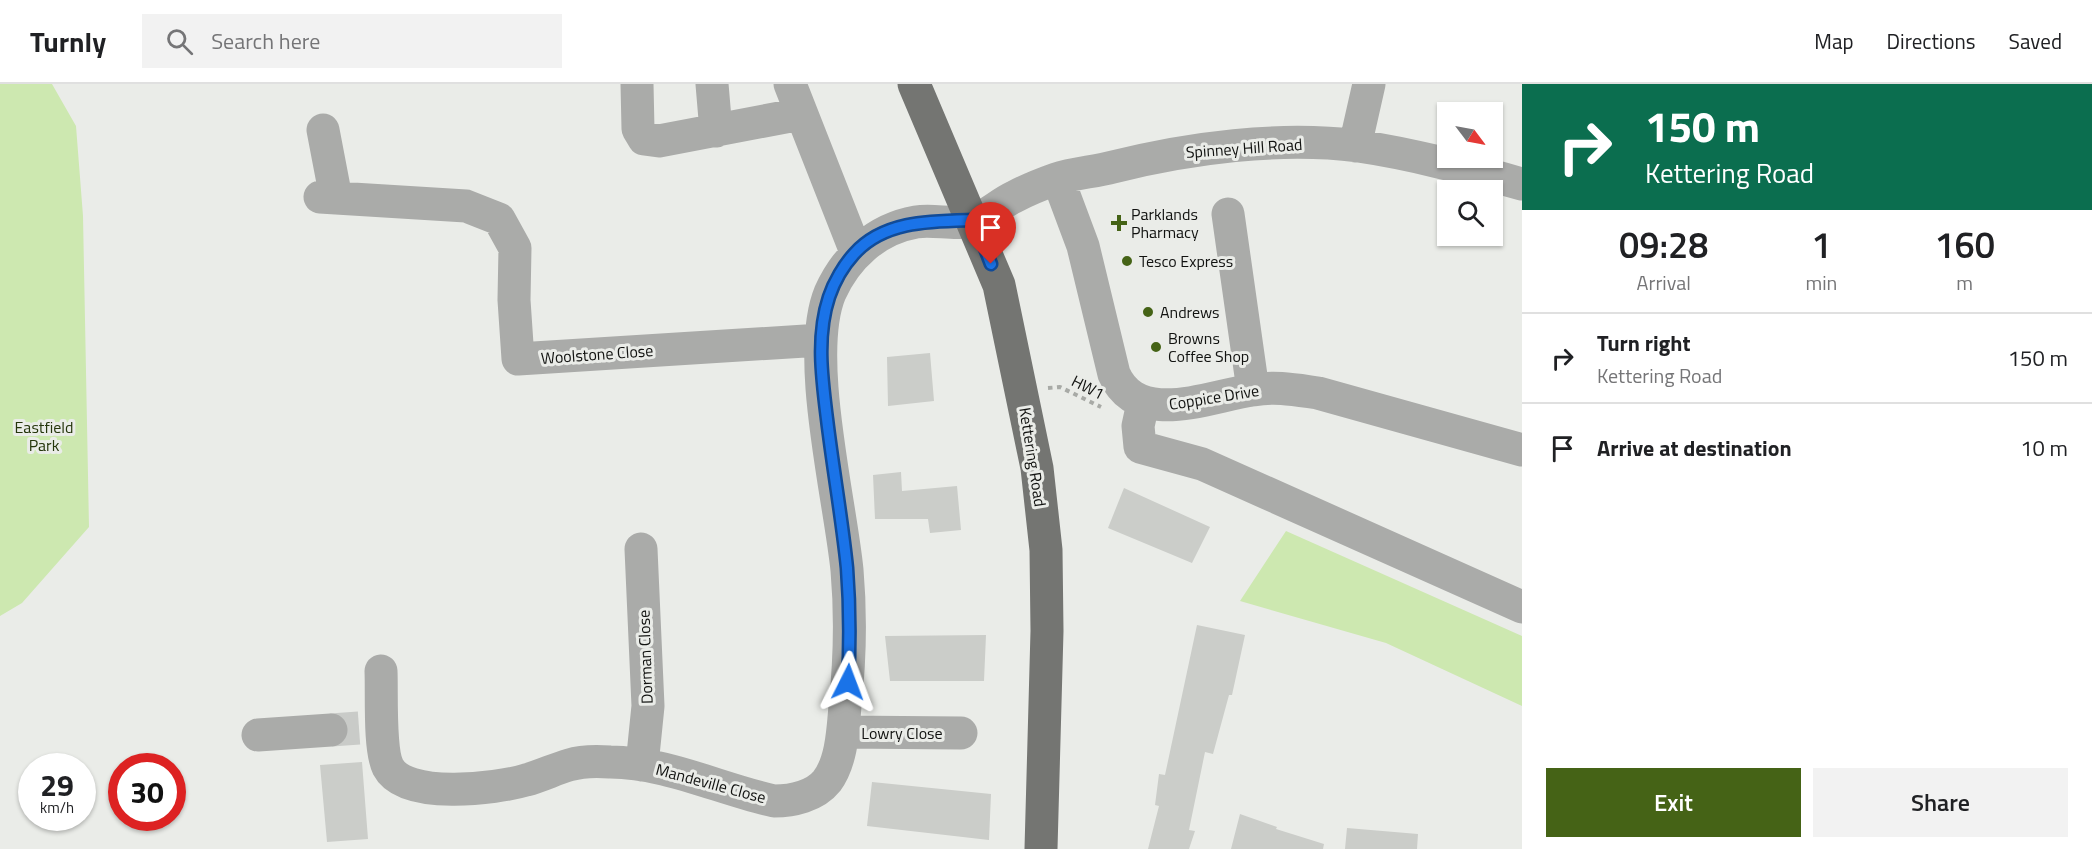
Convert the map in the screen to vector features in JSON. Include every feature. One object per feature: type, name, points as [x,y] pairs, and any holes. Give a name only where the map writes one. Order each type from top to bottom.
[{"type":"main road","name":"Kettering Road","points":[[914,84],[974,220],[999,285],[1038,468],[1046,550],[1046,712],[1041,849]]},
{"type":"street","points":[[637,84],[638,129],[644,139],[659,141],[801,114]]},
{"type":"street","points":[[712,84],[716,131]]},
{"type":"street","points":[[790,84],[856,252]]},
{"type":"street","points":[[1354,146],[1370,84]]},
{"type":"street","name":"Woolstone Close","points":[[323,130],[328,198],[466,206],[499,219],[515,248],[514,300],[518,359],[821,340]]},
{"type":"street","name":"Spinney Hill Road","points":[[974,220],[1016,196],[1058,179],[1190,150],[1273,145],[1354,146],[1419,158],[1522,184]]},
{"type":"street","points":[[1058,179],[1083,246],[1114,374],[1141,414],[1140,447],[1202,464],[1522,607]]},
{"type":"street","points":[[1228,214],[1253,390]]},
{"type":"street","name":"Mandeville Close","points":[[381,671],[358,728],[397,778],[426,788],[500,785],[525,781],[570,765],[590,762],[642,765],[756,797],[789,801],[812,792],[828,779],[836,762],[843,732],[851,625],[847,567],[822,379],[821,340],[829,297],[842,270],[856,252],[884,234],[916,222],[974,220]]},
{"type":"street","name":"Coppice Drive","points":[[1141,414],[1170,405],[1253,390],[1291,389],[1318,393],[1522,450]]},
{"type":"street","name":"Dorman Close","points":[[641,549],[648,706],[642,765]]},
{"type":"street","points":[[258,735],[358,728]]},
{"type":"street","name":"Lowry Close","points":[[843,732],[961,733]]},
{"type":"path","name":"HW1","points":[[1023,391],[1060,387],[1141,414]]},
{"type":"green space","name":"Eastfield Park","points":[[0,84],[52,84],[76,126],[83,216],[89,527],[22,603],[0,616]]},
{"type":"green space","points":[[1286,531],[1522,636],[1522,706],[1386,643],[1240,601]]},
{"type":"building","points":[[930,353],[934,401],[888,406],[887,357]]},
{"type":"building","points":[[901,472],[902,491],[957,486],[961,530],[930,533],[928,519],[875,519],[873,475]]},
{"type":"building","points":[[1124,488],[1210,527],[1192,563],[1108,528]]},
{"type":"building","points":[[1197,625],[1245,635],[1232,695],[1229,695],[1213,754],[1205,752],[1189,830],[1195,831],[1189,849],[1148,849],[1159,806],[1155,805],[1159,774],[1165,775]]},
{"type":"building","points":[[986,635],[984,681],[890,681],[885,636]]},
{"type":"building","points":[[362,762],[368,839],[327,842],[320,765]]},
{"type":"building","points":[[872,782],[991,794],[989,840],[867,826]]},
{"type":"building","points":[[1240,814],[1277,827],[1276,829],[1324,844],[1323,849],[1231,849]]},
{"type":"building","points":[[1347,828],[1418,834],[1417,849],[1345,849]]},
{"type":"tunnel","points":[[331,730],[359,728]]},
{"type":"place","name":"Parklands Pharmacy","points":[[1119,223]]},
{"type":"place","name":"Tesco Express","points":[[1127,261]]},
{"type":"place","name":"Andrews","points":[[1148,312]]},
{"type":"place","name":"Browns Coffee Shop","points":[[1156,347]]},
{"type":"route","points":[[848,682],[851,625],[847,567],[822,379],[821,340],[829,297],[842,270],[856,252],[884,234],[916,222],[974,220],[991,264]]}]
